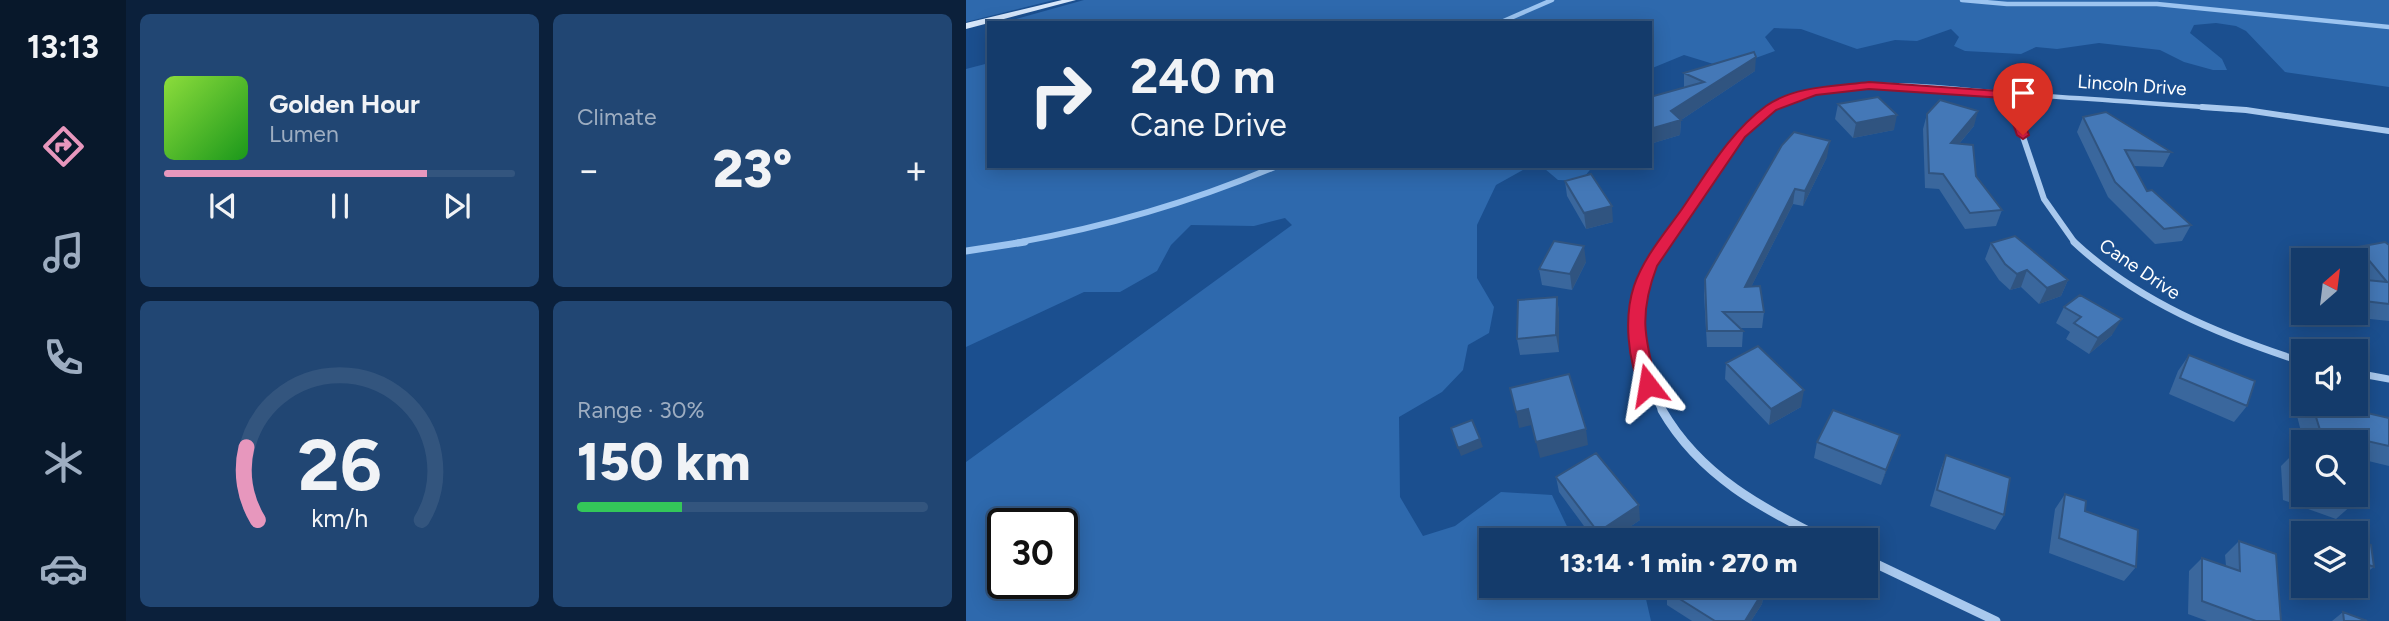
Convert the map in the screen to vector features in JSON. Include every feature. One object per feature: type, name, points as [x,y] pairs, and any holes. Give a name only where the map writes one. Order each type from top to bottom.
[{"type":"street","points":[[966,26],[1072,0]]},
{"type":"street","name":"Lincoln Drive","points":[[1803,528],[1742,496],[1701,461],[1669,422],[1648,385],[1635,318],[1641,287],[1650,265],[1741,135],[1772,107],[1814,91],[1869,86],[2246,110],[2389,131]]},
{"type":"street","name":"Cane Drive","points":[[2009,95],[2050,211],[2094,260],[2133,287],[2188,318],[2243,344],[2291,358]]},
{"type":"street","points":[[2368,375],[2389,379]]},
{"type":"street","points":[[1878,565],[1996,621]]},
{"type":"shaded area","points":[[966,0],[1054,0],[966,22]]},
{"type":"shaded area","points":[[1084,0],[2389,0],[2389,87],[2285,72],[2246,31],[2236,26],[2216,23],[2194,25],[2190,33],[2222,59],[2227,70],[2213,70],[2184,62],[2160,50],[2099,43],[2057,49],[2036,47],[2021,54],[1965,51],[1954,46],[1959,37],[1951,29],[1917,41],[1895,40],[1857,49],[1801,29],[1774,28],[1765,37],[1775,51],[1739,64],[1720,66],[1684,55],[1652,68],[1652,21],[1009,21]]},
{"type":"shaded area","points":[[987,64],[987,168],[1526,168],[1496,185],[1477,225],[1477,278],[1494,307],[1489,333],[1468,345],[1463,370],[1442,392],[1399,417],[1400,497],[1423,536],[1455,526],[1501,492],[1552,495],[1568,528],[1479,528],[1479,598],[1646,598],[1651,621],[966,621],[966,462],[1292,225],[1285,218],[1254,226],[1191,225],[1171,245],[1157,271],[1120,292],[1084,292],[966,347],[966,69]]},
{"type":"shaded area","points":[[1541,168],[1591,168],[1581,181],[1558,180]]},
{"type":"building","points":[[1754,52],[1756,57],[1671,111],[1681,120],[1652,128],[1652,96],[1704,82],[1684,73]]},
{"type":"building","points":[[1878,97],[1897,115],[1856,123],[1838,104]]},
{"type":"building","points":[[1940,100],[1978,111],[1951,143],[1973,145],[1976,176],[2002,210],[1970,213],[1943,174],[1929,173],[1927,114]]},
{"type":"building","points":[[2106,112],[2171,152],[2125,150],[2147,191],[2152,190],[2191,225],[2164,229],[2115,182],[2083,117]]},
{"type":"building","points":[[1794,132],[1830,141],[1805,191],[1795,189],[1745,287],[1760,286],[1764,312],[1723,312],[1743,331],[1707,331],[1705,279],[1782,145]]},
{"type":"building","points":[[1591,174],[1612,206],[1584,213],[1565,181]]},
{"type":"building","points":[[2015,236],[2068,280],[2047,288],[2027,270],[2017,274],[2005,264],[1991,243]]},
{"type":"building","points":[[1554,241],[1584,246],[1570,274],[1539,269]]},
{"type":"building","points":[[2385,242],[2389,245],[2389,304],[2368,301],[2368,280],[2387,282],[2368,259],[2368,248],[2358,247]]},
{"type":"building","points":[[2080,295],[2122,319],[2098,338],[2074,323],[2081,317],[2064,307]]},
{"type":"building","points":[[1557,297],[1556,335],[1517,339],[1518,300]]},
{"type":"building","points":[[1758,346],[1804,390],[1771,409],[1726,363]]},
{"type":"building","points":[[2189,355],[2255,381],[2247,406],[2180,378]]},
{"type":"building","points":[[1569,374],[1586,429],[1536,442],[1528,409],[1516,412],[1510,388]]},
{"type":"building","points":[[1833,410],[1900,435],[1886,470],[1817,442]]},
{"type":"building","points":[[2368,413],[2389,418],[2389,446],[2368,441],[2368,430],[2320,430],[2316,416],[2368,416]]},
{"type":"building","points":[[1472,420],[1480,439],[1458,448],[1451,428]]},
{"type":"building","points":[[1596,453],[1639,505],[1604,528],[1595,528],[1556,477]]},
{"type":"building","points":[[1946,455],[2010,478],[2004,515],[1937,490]]},
{"type":"building","points":[[2065,494],[2086,501],[2085,511],[2138,530],[2136,567],[2059,538]]},
{"type":"building","points":[[2239,541],[2276,554],[2281,621],[2256,621],[2202,601],[2202,558],[2240,571]]},
{"type":"building","points":[[2368,544],[2371,545],[2374,567],[2368,565]]},
{"type":"building","points":[[1678,598],[1759,598],[1745,621],[1715,621]]},
{"type":"building","points":[[2343,612],[2367,621],[2344,621]]},
{"type":"waterway","points":[[1504,21],[1552,0]]},
{"type":"waterway","points":[[1962,0],[2007,4],[2157,4],[2389,27]]},
{"type":"waterway","points":[[1015,243],[1148,212],[1272,168]]},
{"type":"waterway","points":[[966,251],[1025,242]]},
{"type":"route","points":[[1648,385],[1635,318],[1641,287],[1650,265],[1741,135],[1772,107],[1790,98],[1840,87],[1899,86],[2009,95],[2023,135]]}]
